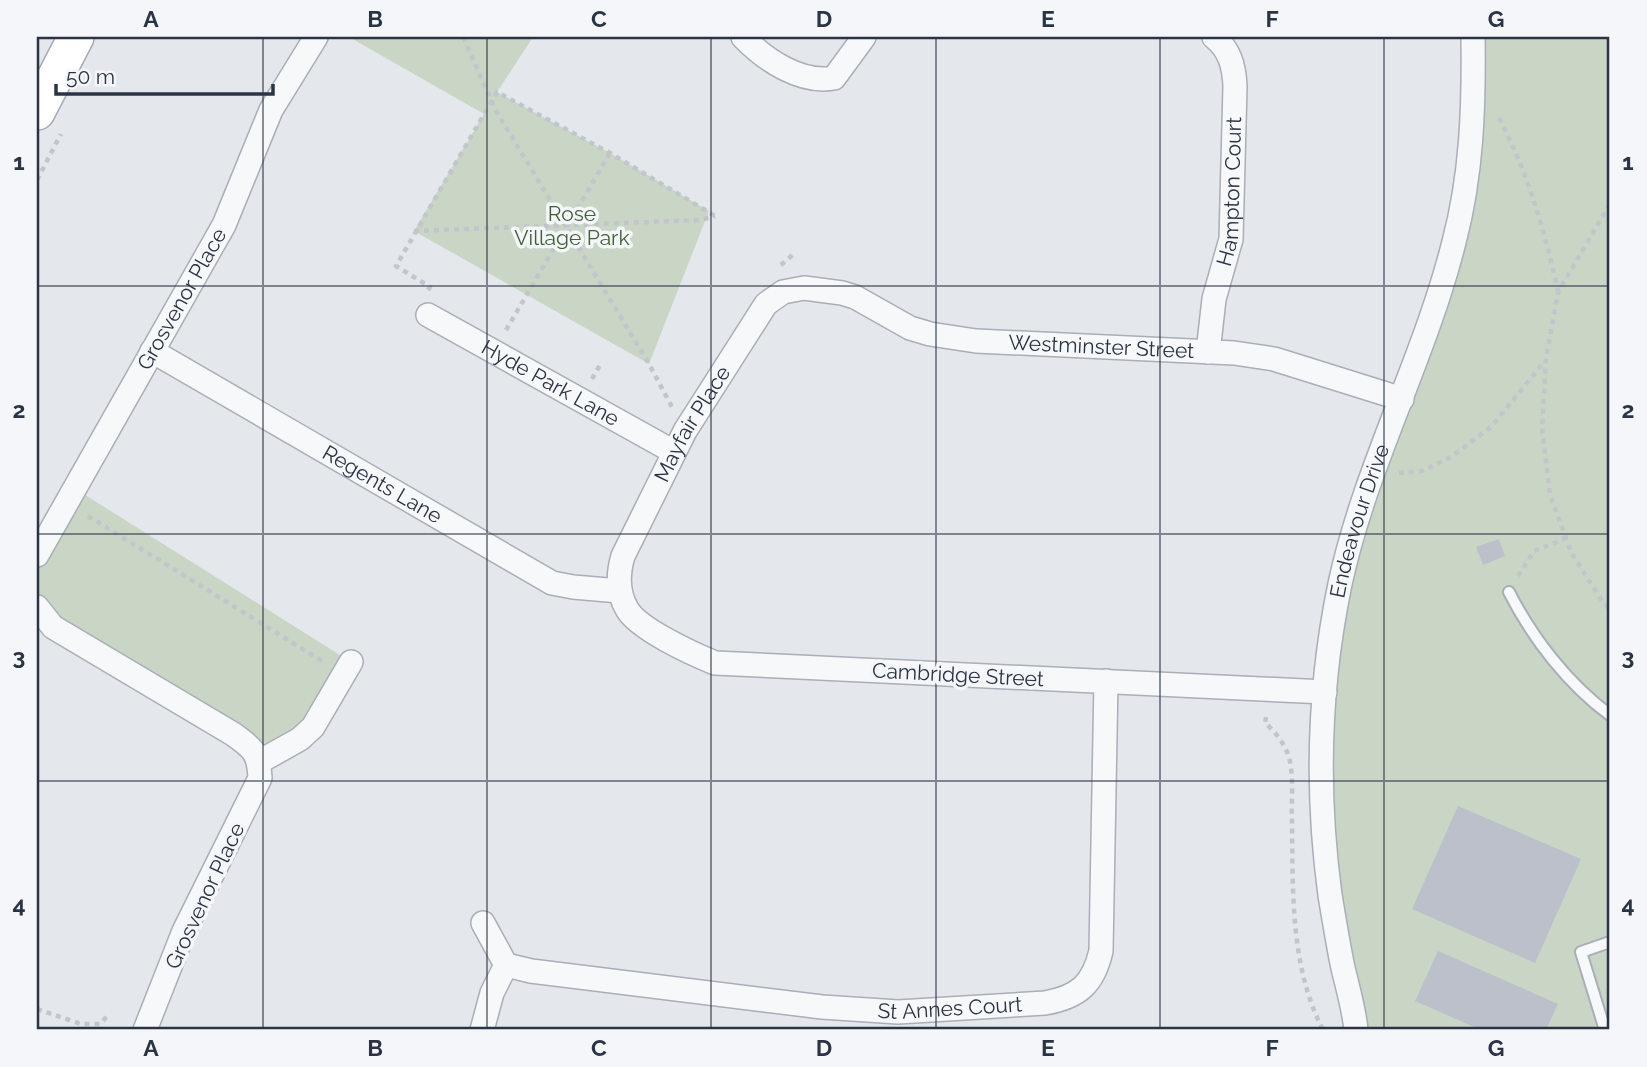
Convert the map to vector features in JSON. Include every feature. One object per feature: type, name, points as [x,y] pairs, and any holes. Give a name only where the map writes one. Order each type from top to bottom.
[{"type":"main road","points":[[37,112],[76,37]]},
{"type":"street","name":"Grosvenor Place","points":[[37,555],[224,225],[271,110],[316,37]]},
{"type":"street","points":[[743,37],[756,51],[801,76],[820,80],[834,78],[864,37]]},
{"type":"street","name":"Hampton Court","points":[[1208,352],[1214,299],[1231,239],[1235,86],[1234,67],[1224,46],[1214,37]]},
{"type":"street","name":"Endeavour Drive","points":[[1357,1026],[1330,893],[1324,822],[1321,755],[1329,650],[1340,582],[1362,505],[1402,399],[1455,240],[1471,149],[1473,37]]},
{"type":"street","name":"Westminster Street","points":[[804,288],[855,297],[910,328],[950,337],[976,341],[1208,352],[1274,359],[1402,399]]},
{"type":"street","name":"Mayfair Place","points":[[620,591],[619,570],[623,556],[680,442],[766,304],[783,292],[804,288]]},
{"type":"street","name":"Hyde Park Lane","points":[[427,304],[680,442]]},
{"type":"street","name":"Regents Lane","points":[[152,351],[552,583],[620,591]]},
{"type":"street","name":"Cambridge Street","points":[[620,591],[627,610],[635,619],[685,651],[715,663],[1325,692]]},
{"type":"street","points":[[37,607],[54,627],[233,734],[252,748],[259,762],[300,739],[313,727],[347,668]]},
{"type":"street","name":"St Annes Court","points":[[506,965],[531,971],[870,1010],[911,1011],[1045,1003],[1064,999],[1084,986],[1097,969],[1101,951],[1107,681]]},
{"type":"street","name":"Grosvenor Place","points":[[145,1030],[184,931],[260,778],[259,762]]},
{"type":"street","points":[[482,1030],[492,993],[506,965],[483,923]]},
{"type":"lane","points":[[1509,592],[1525,624],[1552,658],[1596,705],[1610,715]]},
{"type":"lane","points":[[1605,1022],[1581,952],[1610,942]]},
{"type":"path","points":[[463,37],[491,101],[649,363],[680,442]]},
{"type":"path","points":[[414,232],[700,220],[715,216],[610,153],[497,92],[414,232],[396,266],[430,287],[427,304]]},
{"type":"path","points":[[1474,93],[1498,116],[1518,156],[1544,229],[1558,292]]},
{"type":"path","points":[[517,310],[610,153]]},
{"type":"path","points":[[1610,204],[1558,292],[1546,359],[1542,428],[1550,495],[1571,552],[1604,604],[1610,609]]},
{"type":"path","points":[[773,272],[796,252]]},
{"type":"path","points":[[1373,475],[1422,471],[1451,457],[1491,427],[1546,359]]},
{"type":"path","points":[[592,385],[592,378],[600,365]]},
{"type":"path","points":[[66,502],[347,668]]},
{"type":"path","points":[[1509,592],[1534,551],[1566,538]]},
{"type":"path","points":[[1266,717],[1265,723],[1276,732],[1290,761],[1294,926],[1300,964],[1313,1010],[1323,1030]]},
{"type":"path","points":[[37,1009],[81,1024],[100,1024],[109,1014]]},
{"type":"green space","name":"Rose Village Park","points":[[349,37],[533,37],[497,92],[610,153],[709,211],[649,364],[414,231],[484,114]]},
{"type":"green space","points":[[1473,37],[1610,37],[1610,1030],[1366,1030],[1336,930],[1323,710],[1346,562],[1442,284]]},
{"type":"green space","points":[[74,488],[351,662],[304,735],[259,762],[37,606],[37,555]]},
{"type":"building","points":[[1499,539],[1505,556],[1483,565],[1476,547]]},
{"type":"building","points":[[1458,806],[1581,859],[1535,963],[1412,909]]},
{"type":"building","points":[[1438,951],[1558,1004],[1546,1030],[1481,1030],[1415,1001]]}]
